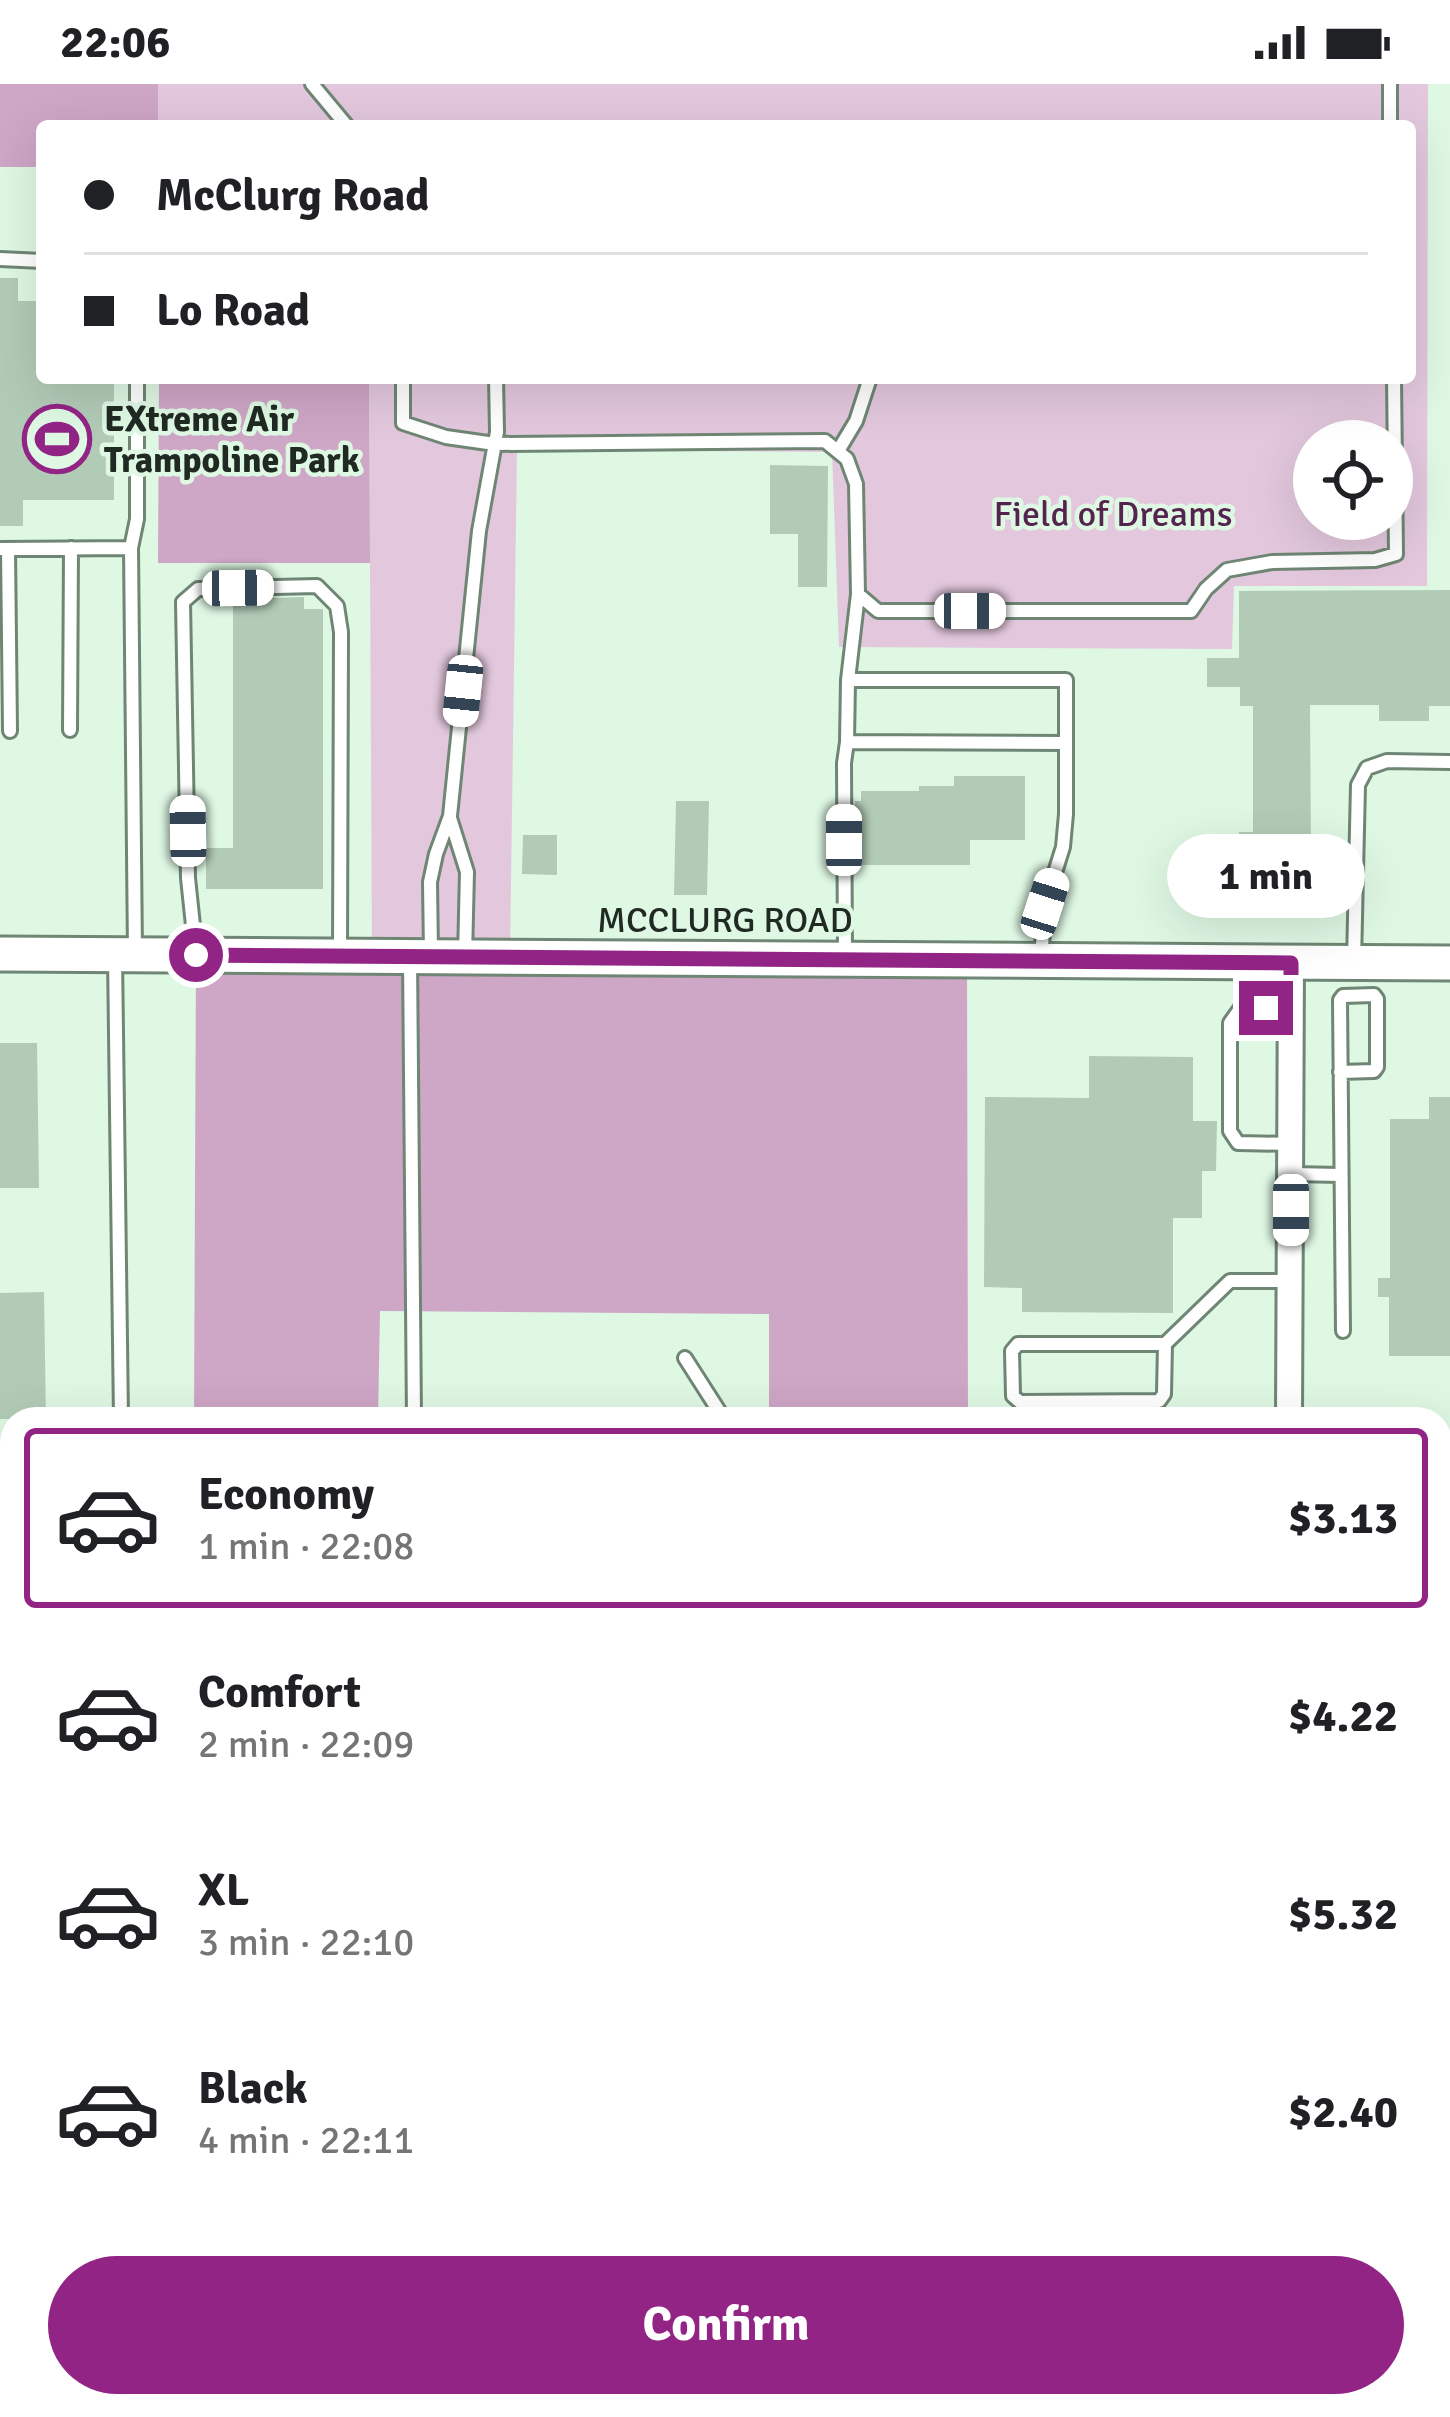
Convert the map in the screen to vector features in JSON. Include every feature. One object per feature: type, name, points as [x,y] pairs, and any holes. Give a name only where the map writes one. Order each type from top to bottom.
[{"type":"street","name":"MCCLURG ROAD","points":[[0,954],[1450,963]]},
{"type":"street","points":[[1289,1407],[1291,963]]},
{"type":"lane","points":[[312,84],[342,120]]},
{"type":"lane","points":[[1390,84],[1390,120]]},
{"type":"lane","points":[[0,260],[36,261]]},
{"type":"lane","points":[[121,1407],[136,384]]},
{"type":"lane","points":[[403,384],[404,423],[446,437],[495,444],[825,441],[847,458],[856,484],[858,594],[844,763],[845,959]]},
{"type":"lane","points":[[415,1407],[435,957],[430,882],[450,817],[479,531],[495,444],[496,384]]},
{"type":"lane","points":[[838,451],[856,421],[868,384]]},
{"type":"lane","points":[[858,594],[878,611],[1191,611],[1227,570],[1272,562],[1375,560],[1396,554],[1394,384]]},
{"type":"lane","points":[[70,730],[71,548]]},
{"type":"lane","points":[[10,731],[4,549],[131,548]]},
{"type":"lane","points":[[196,955],[188,878],[183,602],[198,589],[317,586],[337,606],[341,632],[340,956]]},
{"type":"lane","points":[[848,680],[1066,680],[1063,847],[1045,904],[1040,960]]},
{"type":"lane","points":[[847,742],[1066,742]]},
{"type":"lane","points":[[1354,963],[1358,785],[1367,768],[1387,761],[1450,762]]},
{"type":"lane","points":[[435,957],[467,872],[450,817]]},
{"type":"lane","points":[[1340,1072],[1377,1067],[1374,995],[1340,1000],[1340,1072],[1342,1175],[1342,1330]]},
{"type":"lane","points":[[1291,1007],[1240,1009],[1230,1023],[1230,1131],[1238,1143],[1291,1144]]},
{"type":"lane","points":[[1291,1174],[1342,1175]]},
{"type":"lane","points":[[1165,1344],[1164,1394],[1159,1401],[1020,1402],[1013,1396],[1012,1352],[1018,1344],[1165,1344],[1230,1281],[1290,1281]]},
{"type":"lane","points":[[686,1358],[717,1407]]},
{"type":"green space","name":"Field of Dreams","points":[[158,84],[1428,84],[1427,586],[1234,586],[1232,649],[839,647],[832,452],[517,450],[510,957],[372,956],[369,384],[1416,384],[1416,120],[158,120]]},
{"type":"shaded area","points":[[0,84],[158,84],[158,120],[36,120],[36,167],[0,167]]},
{"type":"shaded area","points":[[159,384],[369,384],[370,563],[158,563]]},
{"type":"shaded area","points":[[196,955],[967,959],[968,1407],[769,1407],[769,1314],[380,1311],[378,1407],[194,1407]]},
{"type":"building","name":"EXtreme Air Trampoline Park","points":[[0,278],[18,278],[18,301],[36,301],[36,384],[114,384],[114,500],[23,500],[23,526],[0,526]]},
{"type":"building","points":[[770,465],[828,466],[827,587],[798,587],[798,534],[770,534]]},
{"type":"building","points":[[1450,590],[1450,706],[1429,706],[1429,721],[1379,721],[1379,705],[1310,705],[1311,852],[1300,852],[1300,875],[1239,875],[1239,832],[1253,832],[1253,706],[1240,706],[1240,687],[1207,687],[1207,658],[1239,658],[1239,591]]},
{"type":"building","points":[[304,597],[304,609],[323,609],[323,889],[206,889],[206,848],[233,848],[233,599]]},
{"type":"building","points":[[954,776],[1025,776],[1025,840],[970,840],[970,865],[855,865],[855,801],[861,801],[861,791],[954,786]]},
{"type":"building","points":[[676,801],[709,801],[707,895],[674,895]]},
{"type":"building","points":[[523,835],[557,835],[557,875],[522,874]]},
{"type":"building","points":[[0,1043],[37,1043],[39,1188],[0,1188]]},
{"type":"building","points":[[1089,1056],[1193,1057],[1193,1121],[1217,1121],[1216,1171],[1202,1171],[1202,1218],[1173,1218],[1173,1313],[1022,1312],[1022,1288],[984,1287],[985,1097],[1089,1098]]},
{"type":"building","points":[[1429,1097],[1450,1097],[1450,1356],[1389,1356],[1389,1297],[1378,1297],[1378,1278],[1390,1278],[1390,1119],[1429,1119]]},
{"type":"building","points":[[44,1292],[46,1407],[0,1407],[0,1293]]},
{"type":"place","name":"EXtreme Air Trampoline Park","points":[[57,439]]},
{"type":"route","points":[[196,955],[1291,963],[1291,1007],[1266,1008]]}]
